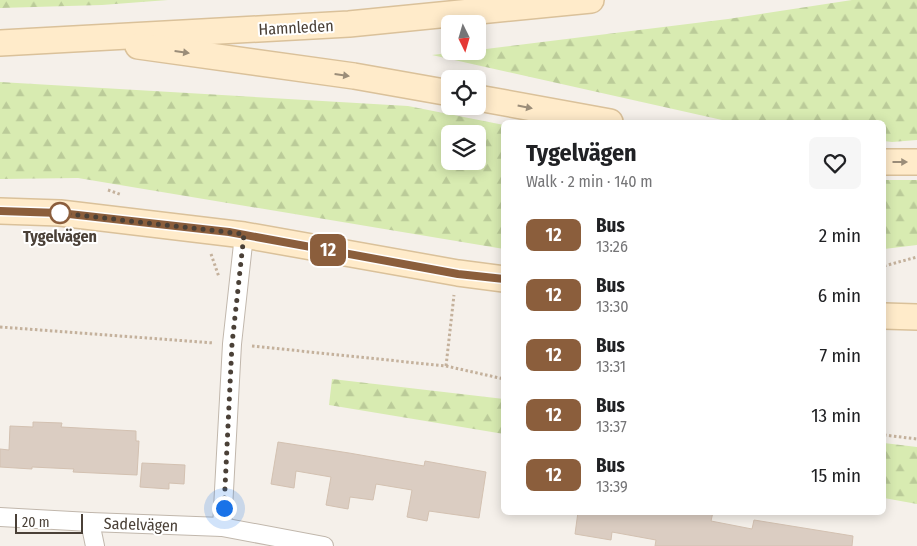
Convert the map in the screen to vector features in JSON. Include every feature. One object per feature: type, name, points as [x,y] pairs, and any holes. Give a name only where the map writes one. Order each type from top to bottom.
[{"type":"main road","name":"Hamnleden","points":[[0,42],[349,24],[588,0]]},
{"type":"main road","points":[[81,38],[354,76],[441,91]]},
{"type":"main road","points":[[486,99],[599,120]]},
{"type":"main road","points":[[886,162],[917,162]]},
{"type":"main road","points":[[0,211],[60,213],[244,234],[458,274],[501,279]]},
{"type":"main road","points":[[886,316],[917,317]]},
{"type":"street","points":[[222,526],[232,344],[244,234]]},
{"type":"street","name":"Sadelvägen","points":[[0,517],[222,526],[324,546]]},
{"type":"street","points":[[90,522],[95,546]]},
{"type":"path","points":[[886,265],[917,257]]},
{"type":"path","points":[[446,366],[454,293]]},
{"type":"path","points":[[886,435],[917,440]]},
{"type":"green space","points":[[0,0],[168,0],[102,5],[0,8]]},
{"type":"green space","points":[[852,0],[917,0],[917,140],[886,141],[886,120],[722,120],[454,60],[486,60],[486,49],[728,19]]},
{"type":"green space","points":[[0,82],[408,106],[441,113],[441,115],[453,115],[501,124],[501,248],[78,178],[0,179]]},
{"type":"green space","points":[[886,180],[917,180],[917,245],[886,249]]},
{"type":"green space","points":[[332,379],[501,399],[501,434],[329,405]]},
{"type":"green space","points":[[886,443],[917,447],[917,504],[886,498]]},
{"type":"building","points":[[33,422],[62,423],[61,427],[136,431],[136,441],[139,441],[137,475],[73,472],[74,469],[0,467],[0,449],[9,450],[10,426],[33,427]]},
{"type":"building","points":[[278,442],[424,466],[425,461],[486,472],[479,518],[429,511],[427,521],[407,517],[412,490],[376,484],[373,500],[350,497],[348,509],[326,505],[331,477],[296,471],[294,488],[271,484]]},
{"type":"building","points":[[142,463],[185,465],[184,484],[169,483],[169,489],[140,487]]},
{"type":"building","points":[[578,515],[712,515],[711,521],[752,529],[754,520],[853,536],[852,546],[655,546],[656,540],[612,532],[611,540],[575,534]]},
{"type":"bus line","name":"12","points":[[0,211],[60,213],[244,234],[458,274],[501,279]]},
{"type":"place","name":"Tygelvägen","points":[[60,213]]},
{"type":"route","points":[[60,213],[244,234],[232,344],[224,508]]}]
